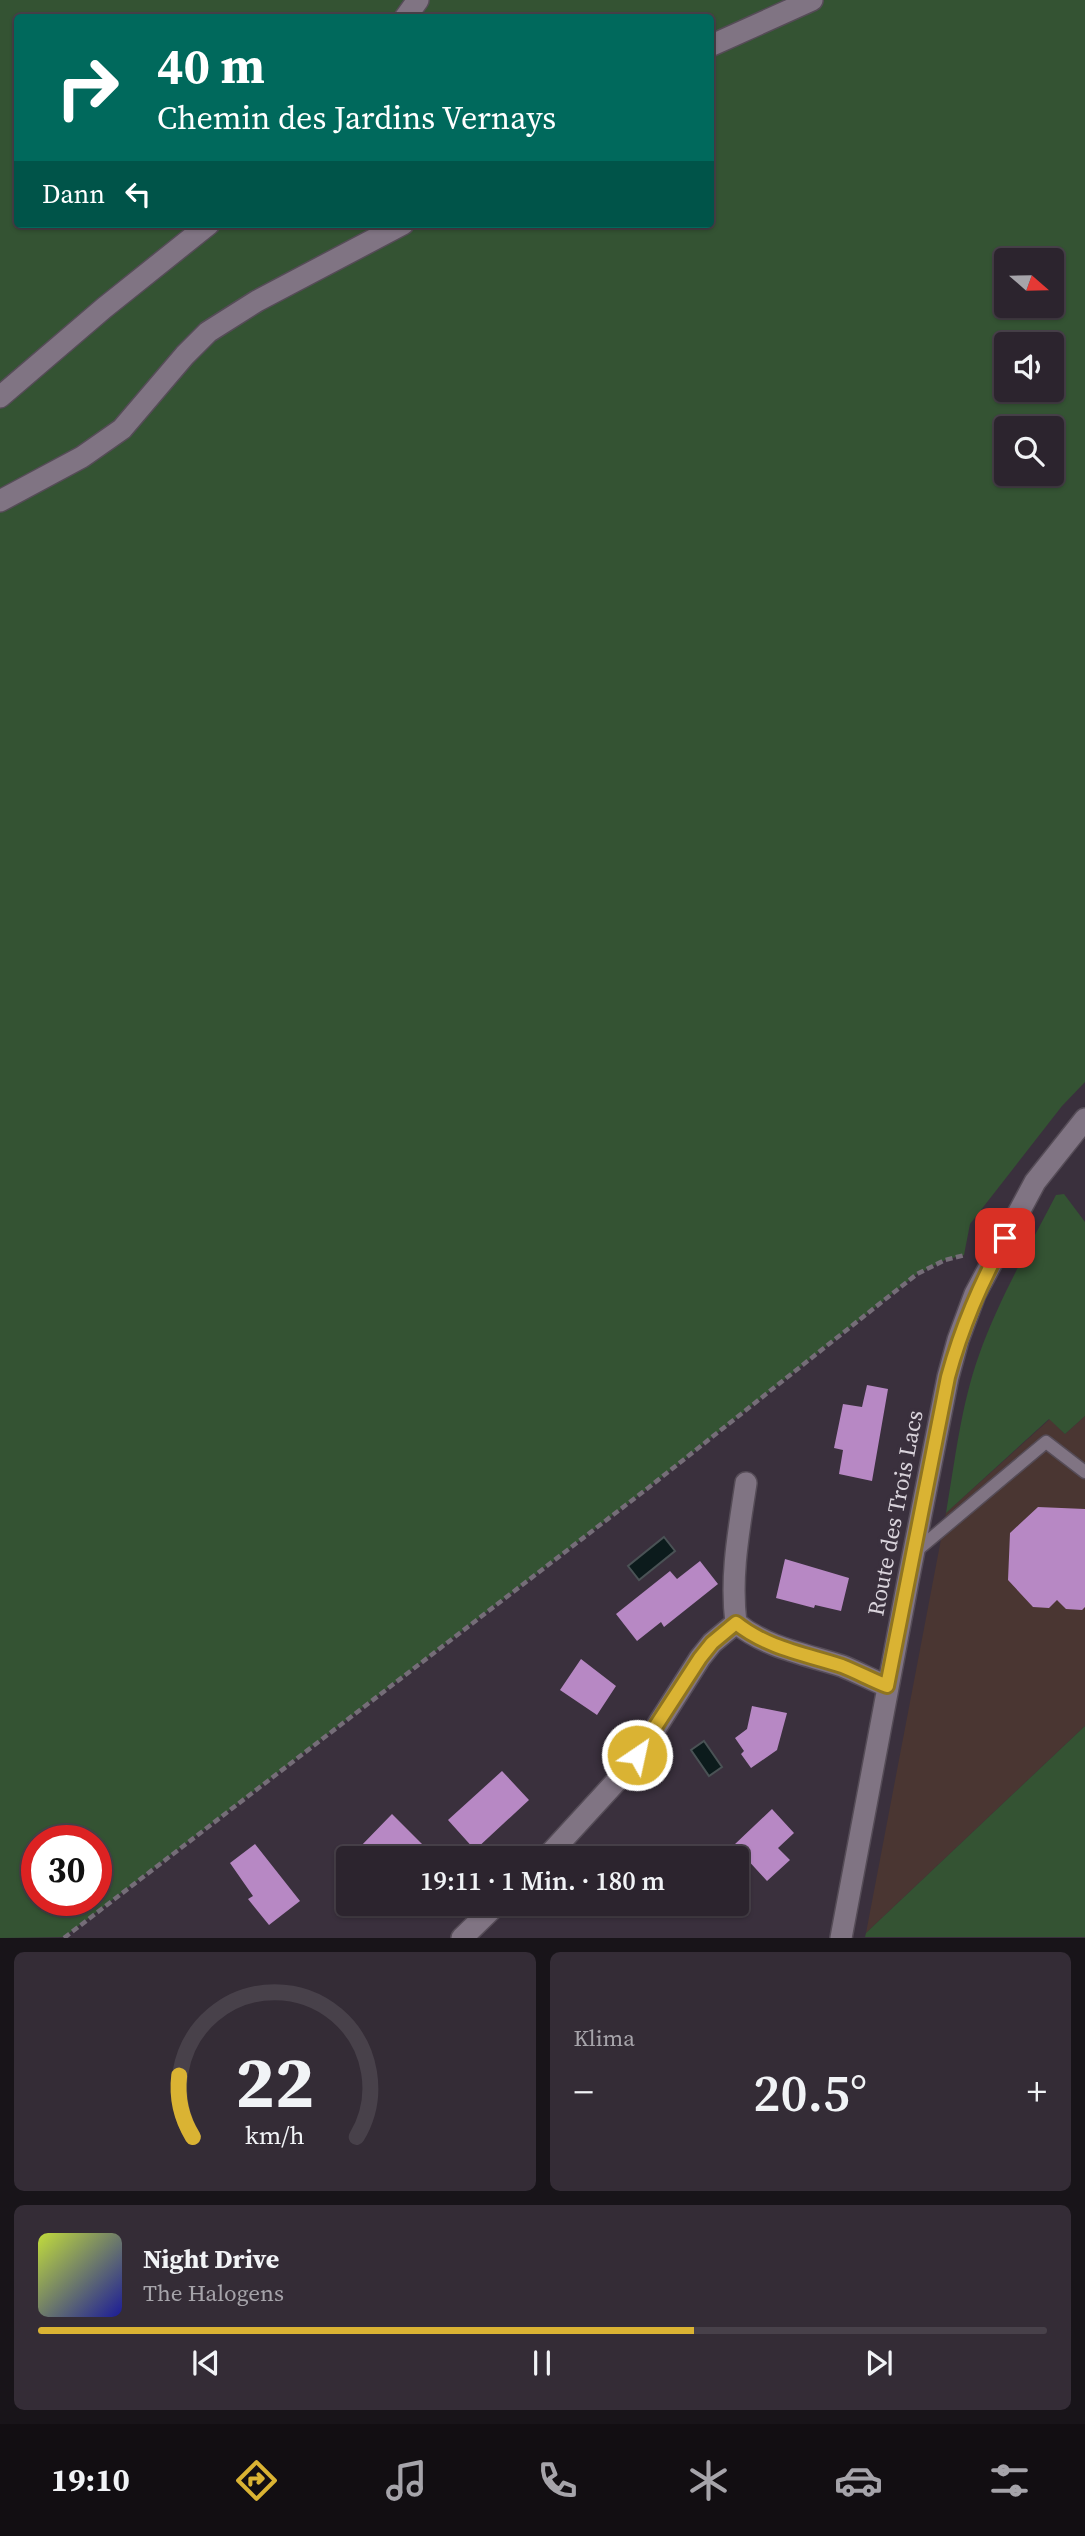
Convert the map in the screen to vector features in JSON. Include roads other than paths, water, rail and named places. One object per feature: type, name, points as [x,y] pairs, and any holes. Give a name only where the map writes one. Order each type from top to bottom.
[{"type":"street","points":[[714,44],[812,0]]},
{"type":"street","points":[[0,397],[104,308],[204,228]]},
{"type":"street","points":[[0,501],[82,457],[122,429],[208,332],[257,301],[395,228]]},
{"type":"street","name":"Route des Trois Lacs","points":[[841,1937],[887,1686],[948,1377],[958,1340],[975,1294],[1035,1182],[1081,1124]]},
{"type":"street","points":[[746,1483],[734,1569],[736,1623],[749,1634],[789,1651],[844,1667],[887,1686]]},
{"type":"street","points":[[557,1846],[624,1773],[700,1658],[712,1643],[736,1623]]},
{"type":"street","points":[[462,1937],[484,1916]]},
{"type":"lane","points":[[913,1554],[1046,1442],[1085,1472]]}]
